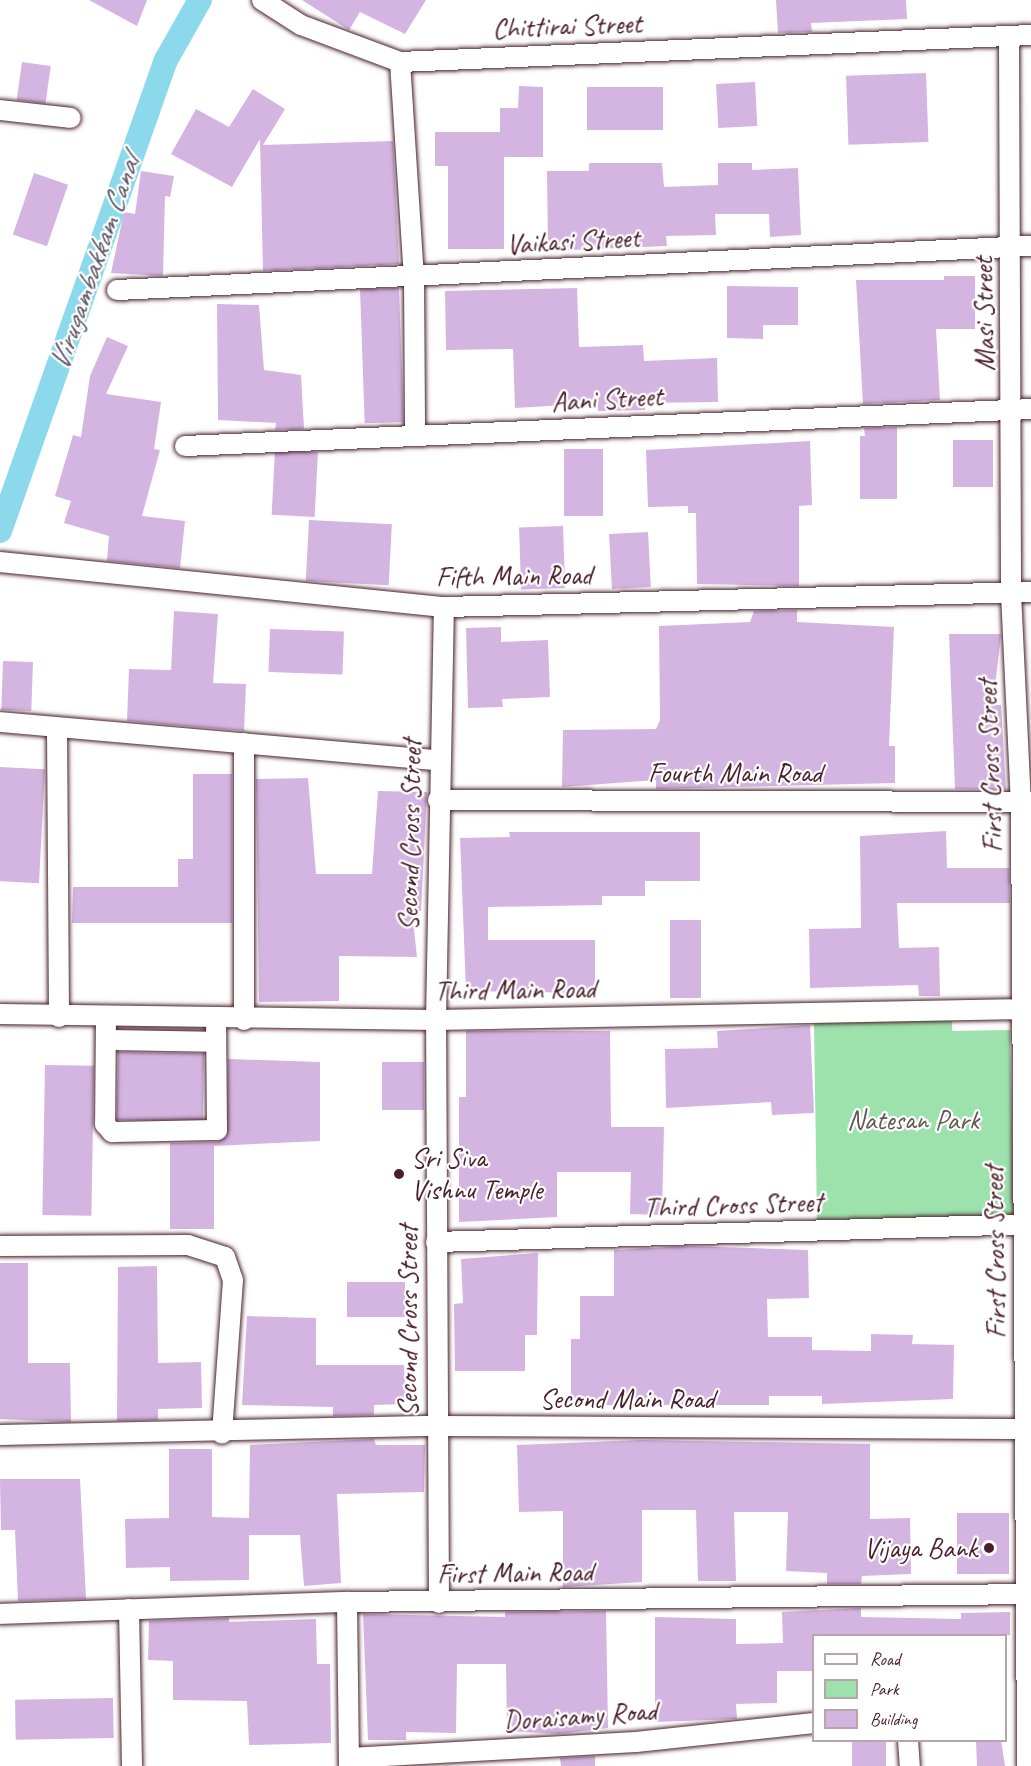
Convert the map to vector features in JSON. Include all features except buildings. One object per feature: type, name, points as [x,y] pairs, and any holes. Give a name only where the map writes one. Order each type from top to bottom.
[{"type":"street","name":"Chittirai Street","points":[[262,0],[302,26],[400,62],[1031,35]]},
{"type":"street","name":"Masi Street","points":[[1009,36],[1021,246],[1021,592]]},
{"type":"street","points":[[400,62],[414,278],[415,436]]},
{"type":"street","points":[[0,110],[71,118]]},
{"type":"street","name":"Vaikasi Street","points":[[117,290],[414,278],[1021,246]]},
{"type":"street","name":"Aani Street","points":[[185,446],[1022,409]]},
{"type":"street","name":"Fifth Main Road","points":[[4,563],[444,607],[1021,592]]},
{"type":"street","name":"First Cross Street","points":[[1021,592],[1026,802],[1030,1594],[1020,1690],[1028,1766]]},
{"type":"street","name":"Second Cross Street","points":[[439,1603],[436,1426],[436,1020],[438,760],[444,607]]},
{"type":"street","points":[[0,722],[438,760]]},
{"type":"street","points":[[57,728],[59,1017]]},
{"type":"street","points":[[244,743],[244,1020]]},
{"type":"street","name":"Fourth Main Road","points":[[438,801],[1026,802]]},
{"type":"street","name":"Third Main Road","points":[[0,1014],[216,1020],[436,1020],[1027,1009]]},
{"type":"street","points":[[106,1017],[107,1130],[201,1134],[212,1134],[218,1122],[216,1020]]},
{"type":"street","points":[[106,1040],[216,1042]]},
{"type":"street","name":"Third Cross Street","points":[[436,1242],[1027,1224]]},
{"type":"street","points":[[0,1246],[189,1245],[225,1257],[233,1280],[222,1434]]},
{"type":"street","name":"Second Main Road","points":[[0,1435],[222,1434],[436,1426],[1029,1429]]},
{"type":"street","name":"First Main Road","points":[[0,1614],[347,1602],[439,1603],[1030,1594]]},
{"type":"street","points":[[347,1602],[349,1762]]},
{"type":"street","points":[[129,1609],[132,1766]]},
{"type":"street","name":"Doraisamy Road","points":[[349,1762],[636,1742],[812,1723]]},
{"type":"street","points":[[909,1742],[910,1766]]},
{"type":"green space","name":"Natesan Park","points":[[952,1018],[952,1031],[1010,1030],[1014,1217],[817,1221],[814,1020]]},
{"type":"waterway","name":"Virugambakkam Canal","points":[[0,531],[166,60],[200,0]]},
{"type":"place","name":"Sri Siva Vishnu Temple","points":[[399,1174]]},
{"type":"place","name":"Vijaya Bank","points":[[989,1548]]}]
